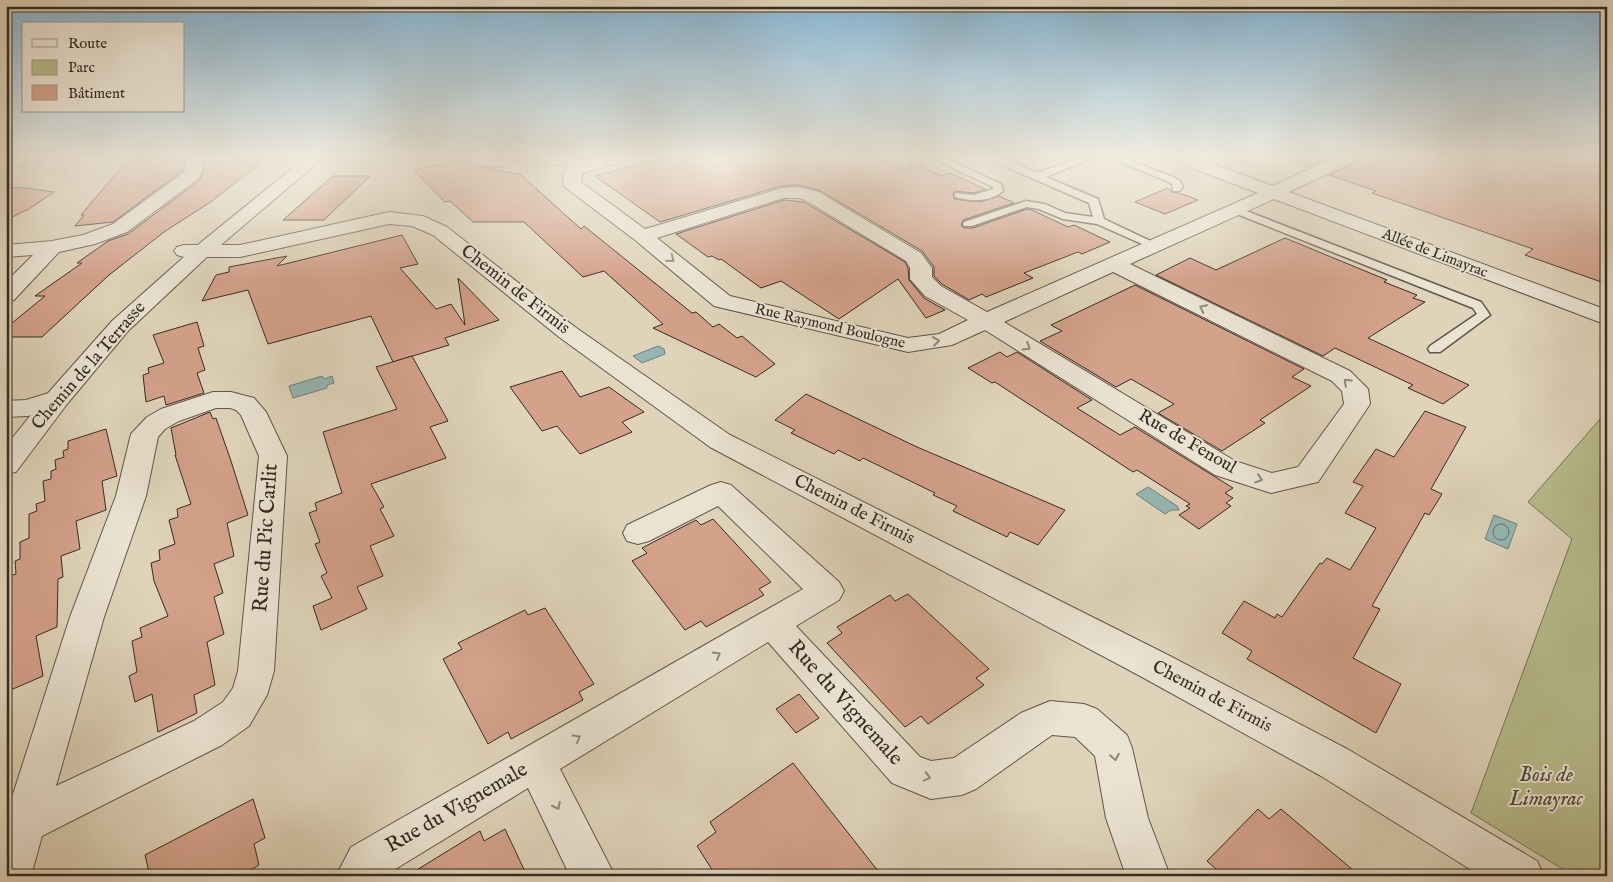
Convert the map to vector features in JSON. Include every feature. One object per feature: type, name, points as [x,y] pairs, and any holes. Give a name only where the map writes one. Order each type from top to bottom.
[{"type":"street","points":[[6,251],[52,247],[88,240],[120,228],[160,198]]},
{"type":"street","name":"Chemin de la Terrasse","points":[[6,435],[27,401],[120,326],[193,252],[254,198]]},
{"type":"street","name":"Chemin de la Terrasse","points":[[193,252],[263,198]]},
{"type":"street","name":"Rue Raymond Boulogne","points":[[591,198],[722,300],[908,345],[944,340],[1261,198]]},
{"type":"street","name":"Rue de Fenoul","points":[[642,236],[765,198]]},
{"type":"street","name":"Rue de Fenoul","points":[[816,198],[914,257],[921,268],[921,279],[933,291],[986,321],[1225,468],[1271,483],[1308,475],[1357,404],[1355,390],[1341,376],[1115,265]]},
{"type":"street","name":"Allée de Limayrac","points":[[1290,198],[1607,318]]},
{"type":"street","name":"Chemin de Firmis","points":[[193,252],[240,251],[389,218],[416,220],[440,231],[567,332],[720,441],[1155,666],[1326,758],[1522,876]]},
{"type":"street","points":[[6,295],[52,247]]},
{"type":"street","name":"Rue du Pic Carlit","points":[[9,876],[87,617],[131,496],[145,434],[156,423],[170,415],[213,400],[231,400],[244,404],[253,412],[273,456],[256,672],[249,695],[236,714],[208,733],[26,822]]},
{"type":"street","name":"Chemin de la Terrasse","points":[[6,465],[27,401]]},
{"type":"street","name":"Rue du Vignemale","points":[[358,876],[366,862],[827,591],[721,492],[638,533]]},
{"type":"street","name":"Rue du Vignemale","points":[[772,623],[906,770],[932,780],[962,776],[1034,724],[1050,718],[1084,721],[1114,748],[1127,818],[1148,876]]},
{"type":"street","name":"Rue du Vignemale","points":[[535,762],[593,876]]},
{"type":"lane","points":[[1087,198],[1094,201],[1099,221]]},
{"type":"lane","points":[[968,224],[1026,204],[1041,206],[1063,216],[1099,221],[1156,246]]},
{"type":"lane","points":[[1236,210],[1477,305],[1484,314],[1435,349]]},
{"type":"green space","name":"Bois de Limayrac","points":[[1607,411],[1607,876],[1574,876],[1471,813],[1572,539],[1528,502]]},
{"type":"water","points":[[658,346],[664,349],[665,354],[642,363],[633,356]]},
{"type":"water","points":[[322,376],[324,379],[332,376],[334,383],[327,385],[327,388],[293,398],[289,386]]},
{"type":"water","points":[[1148,487],[1177,506],[1179,510],[1171,510],[1165,514],[1136,494]]},
{"type":"water","points":[[1494,515],[1517,524],[1508,549],[1485,539]]},
{"type":"building","points":[[6,198],[45,198],[29,209],[6,220]]},
{"type":"building","points":[[95,198],[145,198],[113,222],[75,226],[84,215],[81,215]]},
{"type":"building","points":[[176,198],[216,198],[164,232],[109,275],[42,337],[6,337],[6,328],[45,296],[35,296],[82,263],[77,263],[108,241],[128,234]]},
{"type":"building","points":[[308,198],[347,198],[324,220],[283,220]]},
{"type":"building","points":[[441,198],[547,198],[581,229],[584,226],[692,313],[696,312],[713,327],[719,324],[737,338],[742,336],[775,364],[756,377],[653,328],[663,324],[604,271],[583,277],[524,222],[473,222],[450,201],[445,202]]},
{"type":"building","points":[[626,198],[740,198],[660,222]]},
{"type":"building","points":[[833,198],[954,198],[980,202],[992,198],[1004,198],[1014,203],[963,220],[961,225],[964,228],[973,228],[1027,209],[1068,227],[1074,225],[1110,242],[1082,254],[1078,252],[1024,273],[1033,278],[986,297],[982,294],[969,300],[942,284],[934,276],[934,267],[922,251]]},
{"type":"building","points":[[1144,198],[1193,198],[1198,200],[1165,214],[1135,202]]},
{"type":"building","points":[[1387,198],[1607,198],[1607,284],[1525,255],[1533,249]]},
{"type":"building","points":[[784,200],[804,202],[905,262],[908,268],[909,280],[924,298],[945,310],[926,318],[898,279],[839,319],[781,281],[761,288],[721,259],[719,260],[712,256],[708,257],[676,234]]},
{"type":"building","points":[[402,235],[418,264],[400,268],[436,309],[451,304],[465,325],[458,278],[499,320],[445,338],[449,345],[393,362],[371,316],[268,344],[248,290],[202,301],[216,275],[229,272],[229,267],[287,256],[277,266]]},
{"type":"building","points":[[1285,238],[1387,280],[1384,282],[1417,295],[1413,298],[1425,302],[1368,338],[1469,385],[1443,404],[1408,388],[1413,385],[1335,348],[1323,356],[1156,275],[1190,258],[1216,270]]},
{"type":"building","points":[[1135,285],[1304,369],[1292,377],[1311,386],[1260,420],[1265,423],[1222,451],[1158,413],[1174,404],[1131,379],[1116,387],[1040,341],[1062,331],[1051,325]]},
{"type":"building","points":[[197,322],[204,346],[198,348],[205,370],[197,373],[204,393],[166,405],[164,396],[146,402],[143,375],[149,373],[148,368],[164,363],[153,335]]},
{"type":"building","points":[[1000,352],[1007,357],[1017,352],[1092,400],[1077,408],[1120,435],[1135,427],[1233,488],[1225,493],[1233,498],[1226,503],[1231,506],[1199,529],[1179,515],[1190,508],[1186,506],[1190,504],[1137,470],[1133,472],[995,382],[992,383],[968,368]]},
{"type":"building","points":[[412,356],[448,421],[430,427],[446,458],[371,484],[384,507],[380,509],[394,536],[370,546],[383,576],[357,587],[367,609],[321,630],[313,606],[332,598],[321,576],[327,573],[315,544],[320,542],[309,513],[317,510],[315,503],[342,493],[323,432],[397,409],[376,367]]},
{"type":"building","points":[[562,371],[580,397],[609,387],[644,412],[622,422],[632,432],[580,454],[557,426],[542,431],[510,387]]},
{"type":"building","points":[[806,394],[917,447],[1065,510],[1038,545],[1010,532],[1007,537],[953,511],[957,506],[933,495],[935,493],[863,458],[860,461],[838,450],[834,454],[791,433],[795,430],[775,420]]},
{"type":"building","points":[[1425,411],[1466,427],[1431,489],[1442,494],[1429,515],[1425,513],[1372,606],[1380,609],[1353,658],[1401,684],[1376,733],[1247,659],[1252,651],[1222,633],[1244,601],[1275,618],[1277,614],[1282,617],[1320,563],[1322,564],[1327,558],[1350,570],[1376,528],[1345,513],[1363,486],[1353,482],[1376,449],[1394,457]]},
{"type":"building","points":[[210,412],[213,419],[216,418],[248,515],[227,523],[234,556],[214,564],[223,593],[214,597],[224,634],[207,642],[215,685],[194,695],[197,713],[158,732],[152,694],[135,702],[129,676],[137,672],[132,641],[142,637],[140,628],[168,616],[154,581],[151,563],[160,560],[159,550],[175,544],[169,520],[178,517],[177,509],[191,504],[175,455],[171,428]]},
{"type":"building","points":[[106,429],[117,476],[102,481],[106,510],[76,521],[80,549],[61,556],[63,577],[58,579],[57,627],[36,636],[43,676],[6,692],[6,577],[16,574],[15,561],[20,559],[20,542],[29,538],[29,514],[37,511],[36,504],[45,501],[43,481],[51,479],[51,471],[56,469],[55,460],[64,457],[63,451],[68,449],[68,441]]},
{"type":"building","points":[[713,519],[771,582],[759,589],[764,595],[706,627],[701,621],[685,630],[632,561],[647,553],[642,548],[696,520],[701,525]]},
{"type":"building","points":[[908,594],[989,669],[976,678],[984,685],[928,724],[921,716],[905,727],[827,643],[842,633],[837,627],[890,595],[895,601]]},
{"type":"building","points":[[545,608],[594,684],[579,692],[583,700],[511,739],[508,732],[488,744],[443,659],[462,649],[458,643],[525,610],[528,615]]},
{"type":"building","points":[[799,694],[819,718],[796,733],[776,709]]},
{"type":"building","points":[[793,763],[882,876],[716,876],[697,846],[716,832],[710,822]]},
{"type":"building","points":[[253,799],[265,838],[254,844],[259,865],[241,876],[150,876],[145,855]]},
{"type":"building","points":[[1258,809],[1269,819],[1281,809],[1360,876],[1224,876],[1207,861]]},
{"type":"building","points":[[505,829],[527,876],[407,876],[480,831],[484,841]]}]
